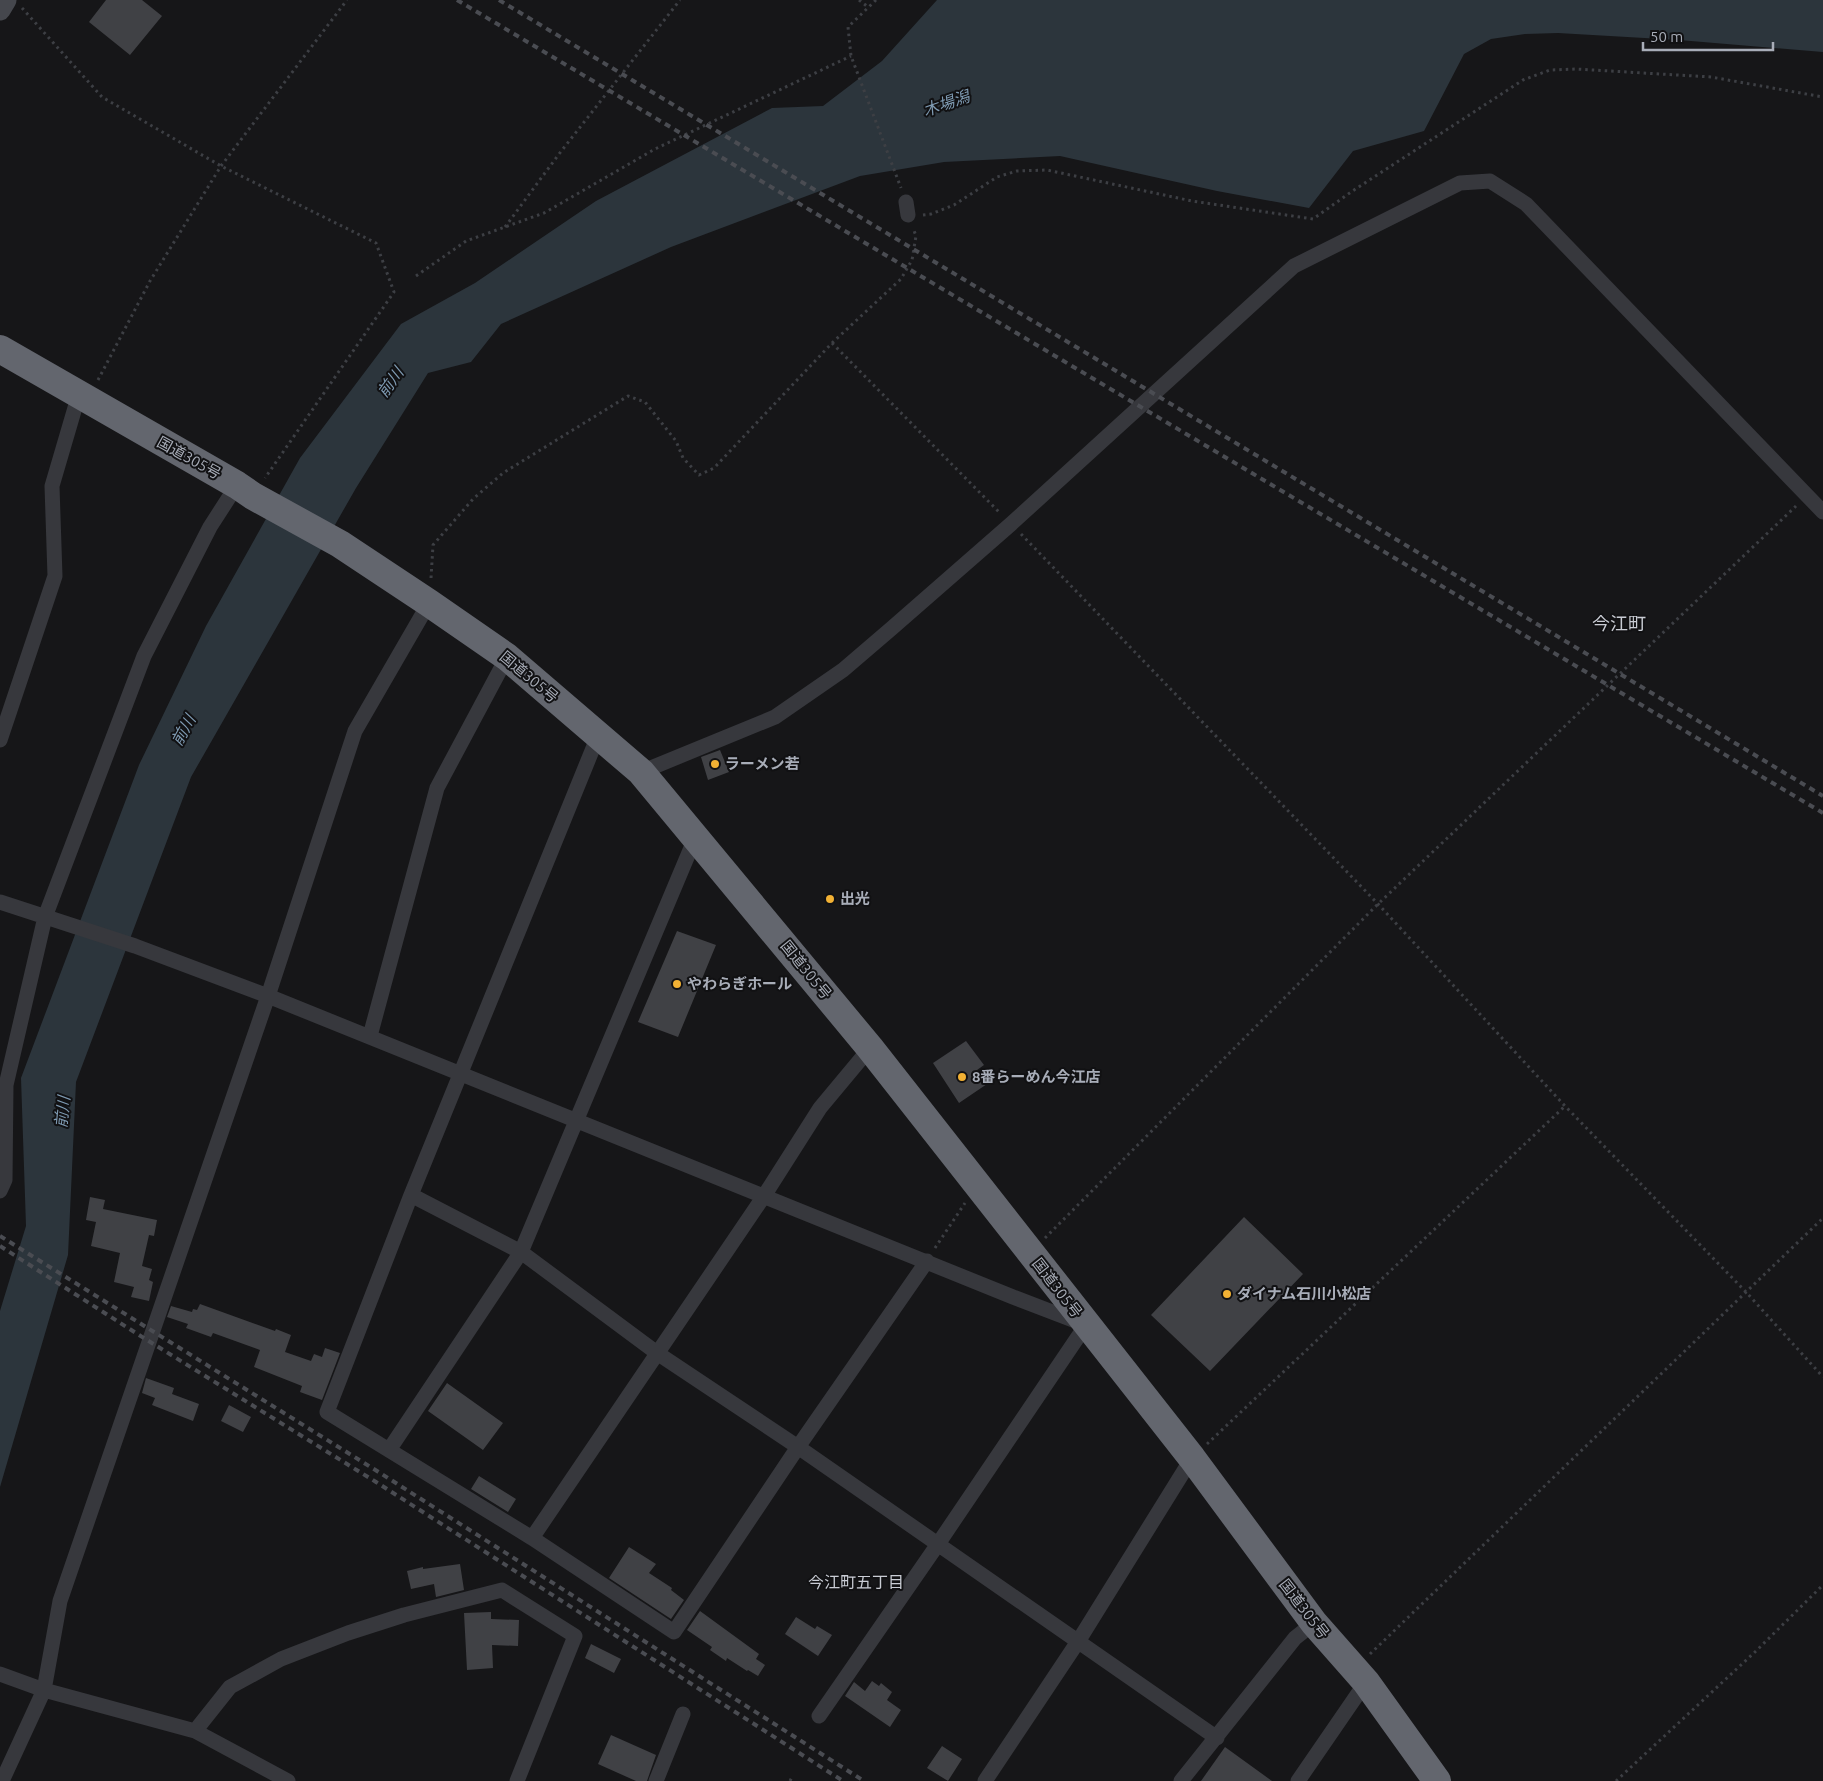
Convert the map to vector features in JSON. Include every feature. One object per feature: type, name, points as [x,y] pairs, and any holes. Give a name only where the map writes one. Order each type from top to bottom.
[{"type":"highway","name":"国道305号","points":[[0,349],[340,544],[507,658],[641,772],[870,1048],[978,1184],[1086,1325],[1192,1458],[1314,1623],[1360,1676],[1438,1781]]},
{"type":"street","points":[[0,10],[13,3]]},
{"type":"street","points":[[641,772],[775,717],[843,670],[1011,524],[1294,266],[1460,184],[1490,181],[1526,204],[1823,512]]},
{"type":"street","points":[[0,740],[55,576],[52,486],[83,397]]},
{"type":"street","points":[[0,1191],[4,1180],[6,1085],[45,917],[144,656],[199,548],[245,491]]},
{"type":"street","points":[[2,1781],[44,1690],[60,1602],[268,996],[355,731],[429,603]]},
{"type":"street","points":[[370,1036],[437,788],[507,658]]},
{"type":"street","points":[[598,736],[459,1072],[327,1412],[532,1538],[674,1632],[798,1447],[927,1261]]},
{"type":"street","points":[[389,1450],[521,1252],[696,836]]},
{"type":"street","points":[[0,902],[135,946],[268,996],[1086,1325],[819,1716]]},
{"type":"street","points":[[532,1538],[764,1196],[820,1108],[870,1048]]},
{"type":"street","points":[[411,1195],[521,1252],[657,1353],[798,1447],[1079,1640],[1217,1738]]},
{"type":"street","points":[[985,1781],[1079,1640],[1192,1458]]},
{"type":"street","points":[[195,1732],[230,1687],[282,1659],[348,1633],[404,1615],[502,1590],[575,1636],[517,1781]]},
{"type":"street","points":[[1181,1781],[1295,1638],[1314,1623]]},
{"type":"street","points":[[0,1674],[44,1690],[195,1732],[288,1781]]},
{"type":"street","points":[[1298,1781],[1360,1676]]},
{"type":"street","points":[[656,1781],[683,1714]]},
{"type":"path","points":[[83,397],[150,281],[221,166],[347,0]]},
{"type":"path","points":[[505,228],[559,154],[680,0]]},
{"type":"path","points":[[859,0],[868,7]]},
{"type":"path","points":[[429,603],[432,545],[472,499],[503,473],[628,396],[645,402],[676,441],[683,458],[699,475],[714,468],[832,343],[901,279],[912,260],[916,236],[851,56],[848,27],[876,0]]},
{"type":"path","points":[[13,3],[102,97],[221,166],[376,243],[394,292],[245,491]]},
{"type":"path","points":[[416,276],[466,242],[544,213],[655,149],[851,56]]},
{"type":"path","points":[[907,209],[931,214],[946,208],[998,177],[1017,171],[1047,170],[1192,201],[1313,219],[1351,192],[1523,80],[1550,70],[1576,69],[1711,78],[1823,97]]},
{"type":"path","points":[[832,343],[1011,524],[1378,904],[1565,1106],[1746,1292],[1823,1377]]},
{"type":"path","points":[[1031,1253],[1378,904],[1807,495]]},
{"type":"path","points":[[1192,1458],[1565,1106]]},
{"type":"path","points":[[927,1261],[978,1184]]},
{"type":"path","points":[[1360,1676],[1424,1604],[1823,1218]]},
{"type":"path","points":[[1616,1781],[1756,1651],[1823,1585]]},
{"type":"water","points":[[937,0],[1823,0],[1823,52],[1679,40],[1558,33],[1525,34],[1491,39],[1464,54],[1424,131],[1353,151],[1309,208],[1217,191],[1060,156],[944,162],[860,176],[671,247],[501,324],[471,362],[428,373],[356,488],[191,777],[76,1082],[68,1255],[0,1487],[0,1311],[26,1226],[21,1078],[139,765],[206,626],[300,458],[401,324],[475,283],[596,201],[772,108],[823,106],[882,61]]},
{"type":"building","points":[[106,0],[142,0],[162,16],[130,55],[89,22]]},
{"type":"building","name":"ラーメン若","points":[[720,750],[729,772],[708,780],[701,757]]},
{"type":"building","name":"やわらぎホール","points":[[677,931],[716,945],[678,1037],[638,1022]]},
{"type":"building","name":"8番らーめん今江店","points":[[966,1041],[984,1065],[977,1070],[987,1084],[959,1103],[933,1063]]},
{"type":"building","points":[[90,1197],[105,1200],[103,1209],[157,1220],[154,1236],[149,1235],[142,1266],[152,1269],[149,1280],[153,1282],[149,1301],[131,1297],[134,1287],[114,1282],[120,1253],[91,1246],[96,1222],[86,1220]]},
{"type":"building","name":"ダイナム石川小松店","points":[[1244,1217],[1303,1274],[1210,1371],[1151,1315]]},
{"type":"building","points":[[200,1304],[291,1335],[285,1352],[311,1361],[314,1354],[322,1357],[325,1348],[340,1353],[322,1400],[300,1392],[302,1386],[254,1367],[260,1350],[213,1333],[211,1337],[186,1328],[188,1324],[167,1317],[171,1306],[192,1312],[193,1309],[197,1310]]},
{"type":"building","points":[[146,1378],[174,1388],[172,1394],[199,1404],[193,1421],[152,1405],[155,1398],[142,1393]]},
{"type":"building","points":[[447,1383],[503,1423],[483,1450],[428,1411]]},
{"type":"building","points":[[229,1405],[251,1417],[243,1432],[221,1421]]},
{"type":"building","points":[[479,1476],[516,1499],[508,1512],[471,1489]]},
{"type":"building","points":[[629,1547],[656,1564],[649,1573],[672,1588],[671,1590],[684,1600],[671,1619],[609,1578]]},
{"type":"building","points":[[460,1564],[464,1590],[436,1597],[434,1584],[411,1589],[407,1571],[423,1567],[423,1569]]},
{"type":"building","points":[[700,1611],[759,1654],[756,1659],[765,1665],[758,1676],[727,1658],[726,1661],[710,1650],[712,1647],[687,1630]]},
{"type":"building","points":[[491,1612],[491,1619],[519,1620],[518,1646],[492,1645],[493,1668],[467,1670],[464,1613]]},
{"type":"building","points":[[796,1617],[815,1629],[817,1626],[832,1635],[818,1656],[785,1634]]},
{"type":"building","points":[[591,1644],[621,1659],[614,1673],[585,1658]]},
{"type":"building","points":[[872,1681],[879,1686],[881,1683],[892,1692],[887,1700],[901,1710],[890,1727],[845,1696],[854,1682],[865,1691]]},
{"type":"building","points":[[611,1735],[656,1755],[647,1781],[636,1781],[598,1764]]},
{"type":"building","points":[[942,1746],[962,1759],[948,1781],[927,1768]]},
{"type":"building","points":[[1225,1747],[1272,1781],[1201,1781]]},
{"type":"railway","points":[[457,0],[1823,813]]},
{"type":"railway","points":[[499,0],[1823,796]]},
{"type":"railway","points":[[0,1236],[377,1471],[864,1781]]},
{"type":"railway","points":[[0,1246],[376,1482],[843,1781]]},
{"type":"place","name":"ラーメン若","points":[[715,764]]},
{"type":"place","name":"出光","points":[[830,899]]},
{"type":"place","name":"やわらぎホール","points":[[677,984]]},
{"type":"place","name":"8番らーめん今江店","points":[[962,1077]]},
{"type":"place","name":"ダイナム石川小松店","points":[[1227,1294]]},
{"type":"district","name":"今江町","points":[[1619,624]]},
{"type":"district","name":"今江町五丁目","points":[[856,1582]]},
{"type":"water label","name":"木場潟","points":[[946,103]]},
{"type":"water label","name":"前川","points":[[390,382]]},
{"type":"water label","name":"前川","points":[[183,730]]},
{"type":"water label","name":"前川","points":[[62,1112]]}]
